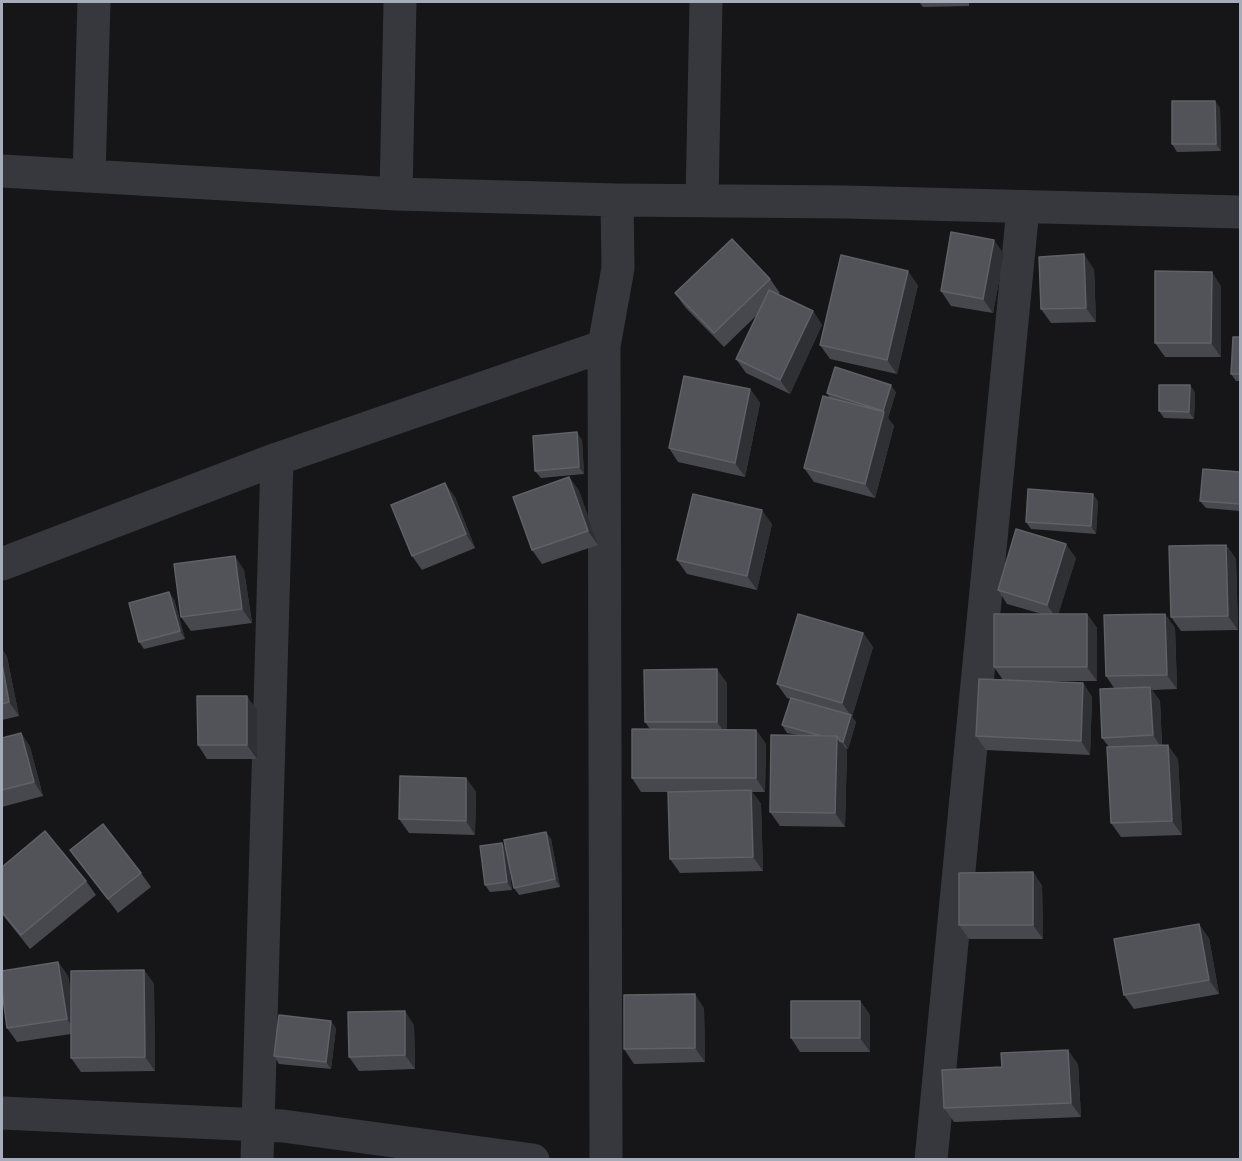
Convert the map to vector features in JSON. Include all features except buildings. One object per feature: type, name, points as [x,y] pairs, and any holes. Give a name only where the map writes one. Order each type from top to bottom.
[{"type":"street","points":[[89,176],[94,2]]},
{"type":"street","points":[[396,195],[400,2]]},
{"type":"street","points":[[702,200],[706,2]]},
{"type":"street","points":[[2,171],[396,195],[845,202],[1240,213]]},
{"type":"street","points":[[606,1160],[604,345],[618,268],[617,200]]},
{"type":"street","points":[[932,1160],[1023,208]]},
{"type":"street","points":[[2,564],[277,459],[604,345]]},
{"type":"street","points":[[257,1160],[277,459]]},
{"type":"street","points":[[2,1113],[283,1126],[533,1160]]}]
